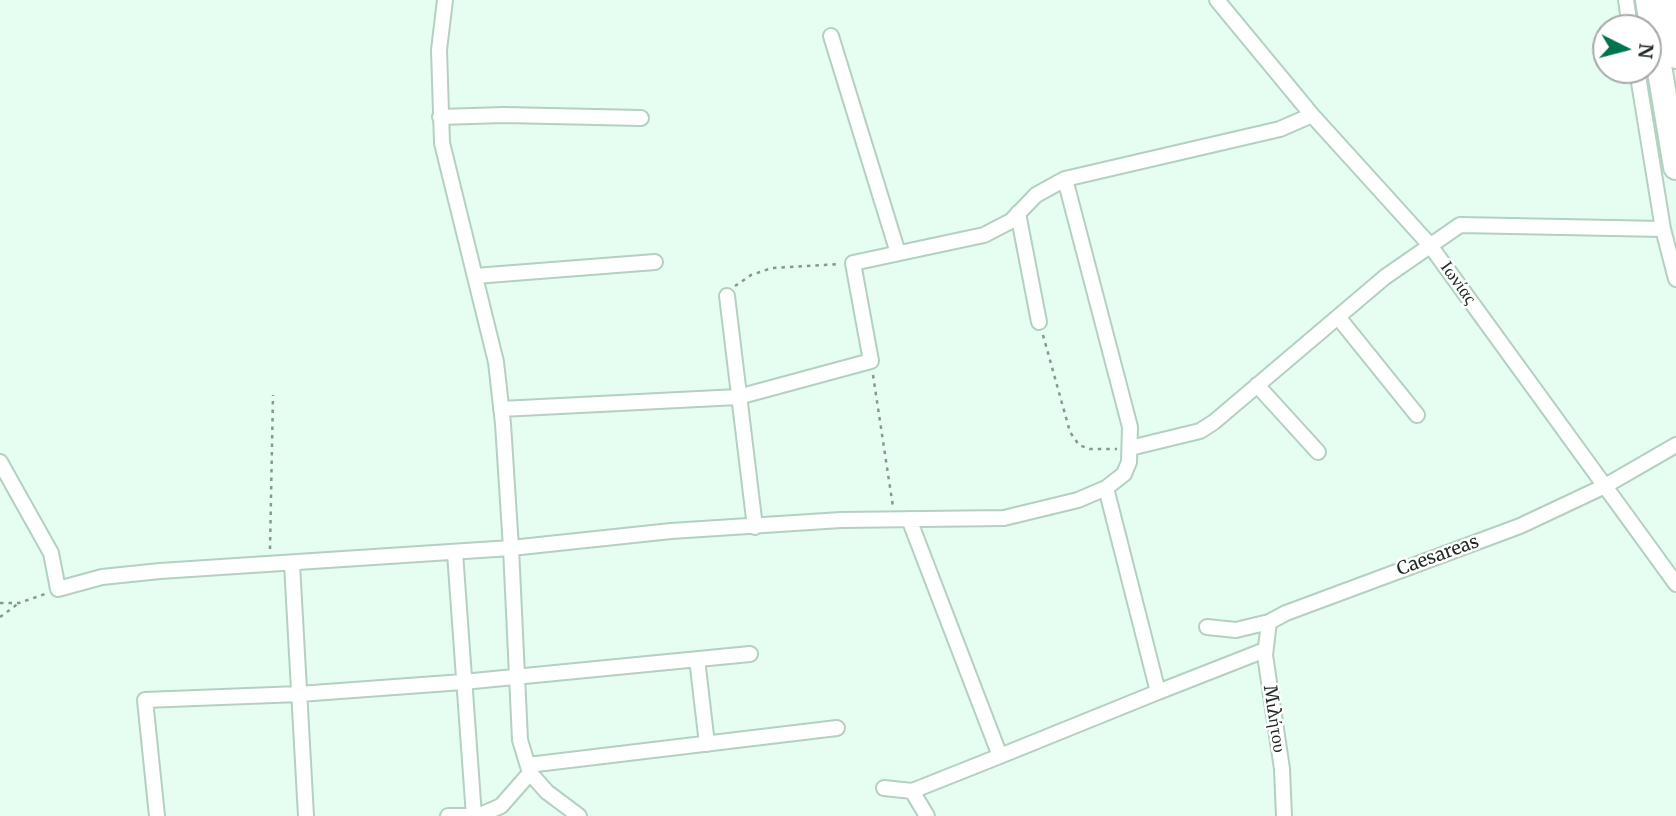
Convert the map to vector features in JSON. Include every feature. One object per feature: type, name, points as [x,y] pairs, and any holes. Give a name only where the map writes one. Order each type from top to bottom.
[{"type":"highway","points":[[1648,0],[1666,154]]},
{"type":"highway","points":[[1668,0],[1676,55]]},
{"type":"street","points":[[445,0],[439,50],[440,117],[446,170],[496,362],[511,548],[520,740],[529,769],[547,792],[579,816]]},
{"type":"street","name":"Ιωνίας","points":[[1217,0],[1312,114],[1429,244],[1676,584]]},
{"type":"street","points":[[831,36],[898,253]]},
{"type":"street","points":[[1642,84],[1666,154],[1664,229],[1676,279]]},
{"type":"street","points":[[501,409],[738,397],[871,361],[853,263],[984,236],[999,229],[1036,194],[1065,179],[1269,132],[1312,114]]},
{"type":"street","points":[[440,117],[504,115],[641,118]]},
{"type":"street","points":[[0,462],[51,553],[58,589],[103,577],[511,548],[671,531],[902,519],[1004,518],[1078,500],[1106,488],[1124,474],[1130,448],[1130,427],[1065,179]]},
{"type":"street","points":[[1018,213],[1039,322]]},
{"type":"street","points":[[1130,448],[1200,430],[1429,244],[1460,225],[1664,229]]},
{"type":"street","points":[[475,276],[655,262]]},
{"type":"street","points":[[727,296],[755,527]]},
{"type":"street","points":[[1338,317],[1417,415]]},
{"type":"street","points":[[1257,385],[1318,452]]},
{"type":"street","name":"Caesareas","points":[[1207,627],[1236,630],[1269,622],[1286,613],[1520,526],[1605,486],[1676,445]]},
{"type":"street","points":[[1106,488],[1158,692]]},
{"type":"street","points":[[902,519],[1000,756]]},
{"type":"street","points":[[454,552],[476,816],[501,806],[529,769],[837,728]]},
{"type":"street","points":[[292,564],[306,816]]},
{"type":"street","name":"Μιλήτου","points":[[1269,622],[1265,650],[1284,779],[1284,816]]},
{"type":"street","points":[[884,788],[912,791],[1265,650]]},
{"type":"street","points":[[157,816],[145,700],[299,694],[463,682],[750,654]]},
{"type":"street","points":[[697,659],[707,744]]},
{"type":"street","points":[[912,791],[927,816]]},
{"type":"street","points":[[447,816],[466,816]]},
{"type":"path","points":[[727,296],[738,283],[772,268],[853,263]]},
{"type":"path","points":[[1039,322],[1070,432],[1079,444],[1090,449],[1130,448]]},
{"type":"path","points":[[871,361],[902,519]]},
{"type":"path","points":[[270,565],[273,394]]},
{"type":"path","points":[[0,617],[19,603],[58,589]]},
{"type":"path","points":[[0,603],[19,603]]}]
